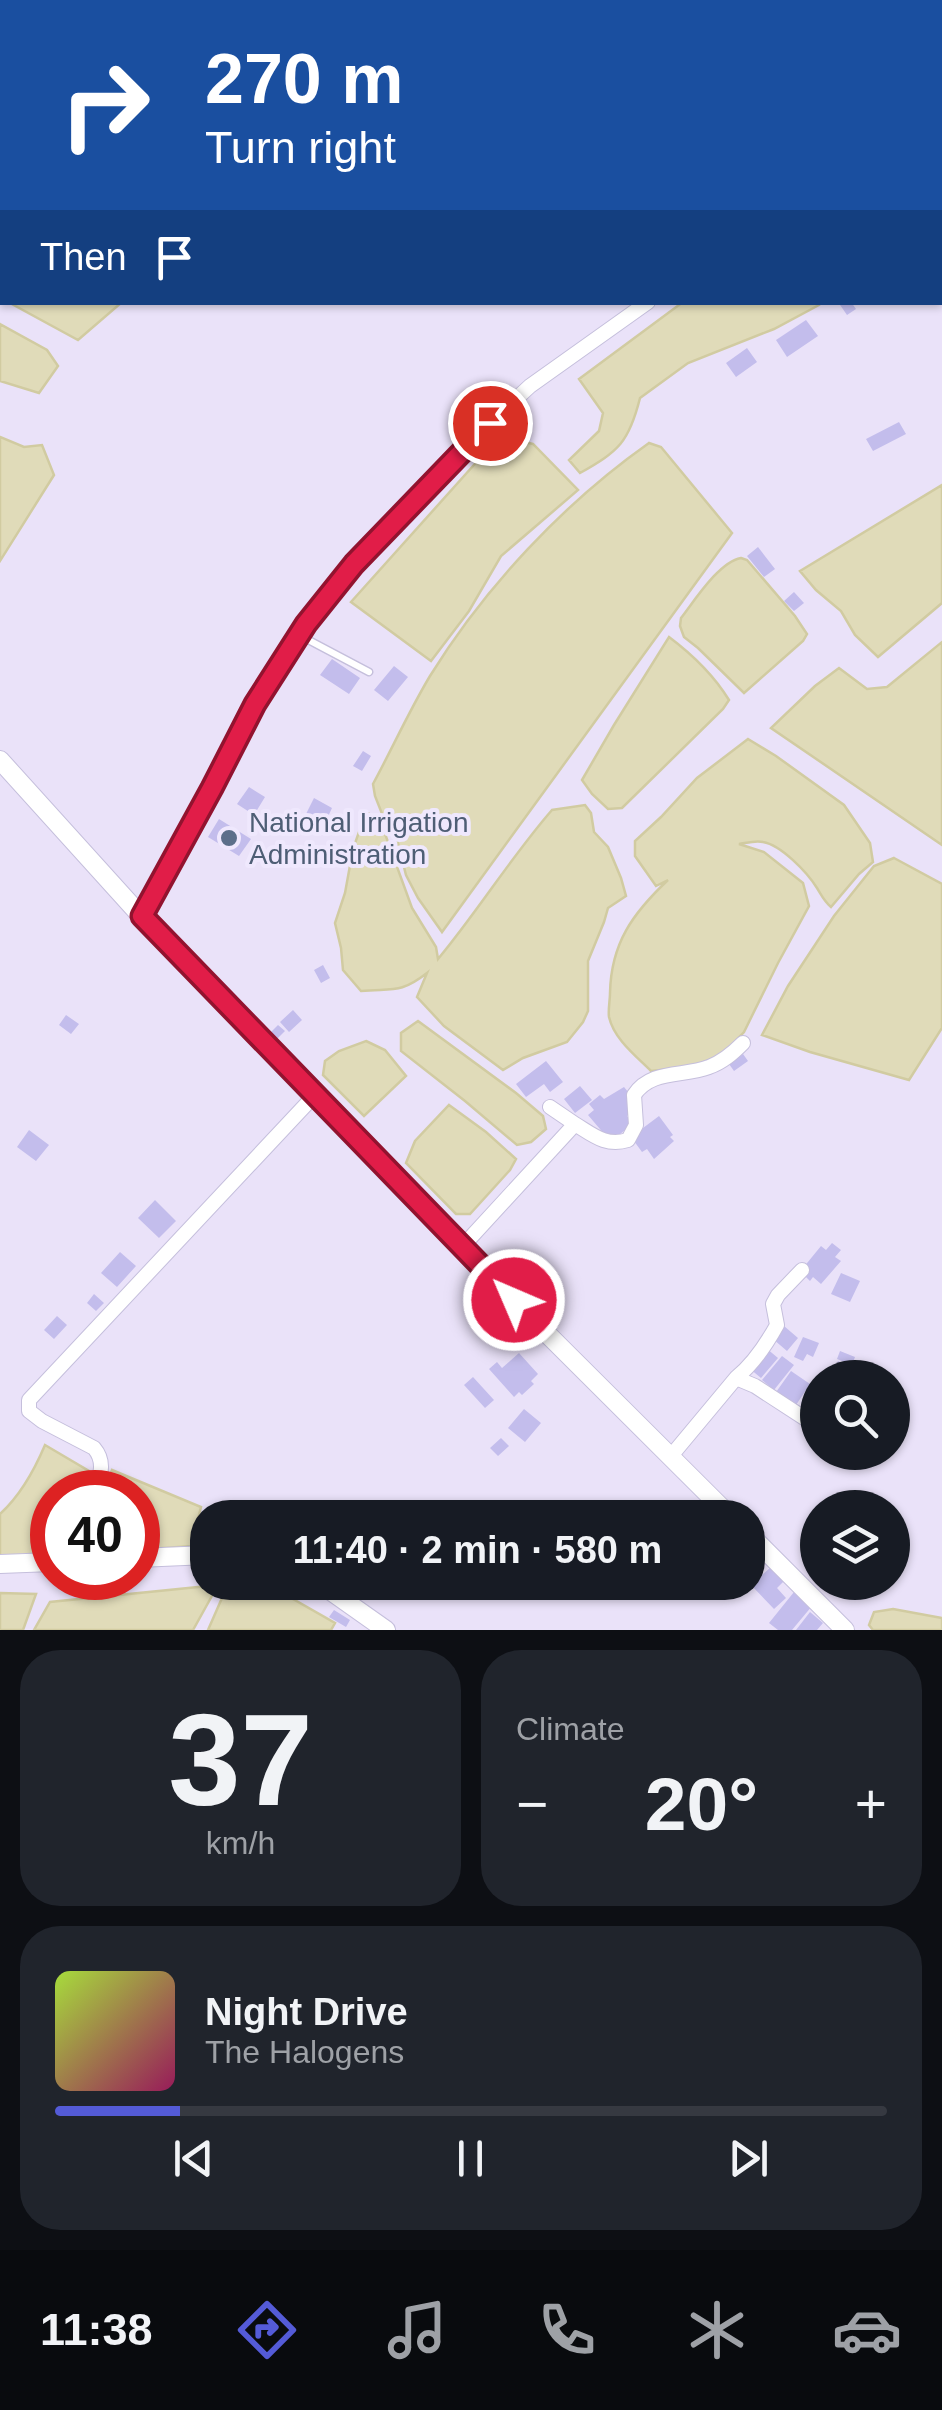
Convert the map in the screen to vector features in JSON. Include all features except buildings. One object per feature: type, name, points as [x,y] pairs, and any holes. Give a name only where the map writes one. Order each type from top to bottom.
[{"type":"street","points":[[142,916],[255,704],[298,635],[354,564],[530,386],[644,305]]},
{"type":"street","points":[[0,760],[314,1096],[714,1500]]},
{"type":"street","points":[[550,1107],[602,1142],[628,1140],[636,1120],[634,1095],[642,1085],[661,1076],[712,1066],[742,1042]]},
{"type":"street","points":[[102,1470],[100,1455],[94,1448],[42,1420],[30,1411],[29,1400],[314,1096]]},
{"type":"street","points":[[461,1248],[575,1124]]},
{"type":"street","points":[[671,1456],[749,1367],[777,1326],[773,1304],[802,1270]]},
{"type":"street","points":[[736,1378],[800,1415]]},
{"type":"street","points":[[765,1550],[844,1630]]},
{"type":"street","points":[[160,1557],[190,1556]]},
{"type":"street","points":[[0,1564],[30,1563]]},
{"type":"street","points":[[344,1600],[386,1630]]},
{"type":"lane","points":[[298,635],[369,672]]},
{"type":"shaded area","points":[[14,305],[119,305],[78,340]]},
{"type":"shaded area","points":[[679,305],[819,305],[774,329],[688,363],[640,398],[620,444],[580,473],[569,460],[599,431],[603,413],[579,379]]},
{"type":"shaded area","points":[[0,324],[47,350],[58,366],[39,393],[0,381]]},
{"type":"shaded area","points":[[0,437],[24,447],[42,445],[54,475],[0,561]]},
{"type":"shaded area","points":[[499,437],[533,444],[578,490],[501,556],[469,611],[431,661],[351,602]]},
{"type":"shaded area","points":[[649,443],[661,447],[732,533],[442,932],[406,875],[398,843],[388,829],[373,784],[430,676],[475,610],[557,520]]},
{"type":"shaded area","points":[[942,485],[942,603],[878,657],[855,635],[841,611],[800,571]]},
{"type":"shaded area","points":[[741,558],[747,560],[807,634],[744,693],[684,637],[680,626],[681,618],[708,583],[724,567]]},
{"type":"shaded area","points":[[669,637],[702,666],[729,700],[622,808],[608,809],[582,780]]},
{"type":"shaded area","points":[[942,642],[942,845],[771,728],[839,668],[867,689],[887,687]]},
{"type":"shaded area","points":[[748,739],[844,805],[870,843],[873,862],[831,907],[807,874],[778,848],[760,841],[739,844],[764,852],[803,883],[809,906],[744,1032],[722,1055],[691,1067],[651,1071],[621,1040],[609,1014],[611,975],[626,930],[668,880],[656,886],[635,856],[635,841],[697,778]]},
{"type":"shaded area","points":[[585,805],[591,813],[594,832],[608,847],[626,896],[608,908],[588,961],[588,1011],[567,1042],[503,1070],[444,1026],[417,997],[427,973],[403,987],[361,991],[343,970],[335,923],[366,812],[380,820],[412,908],[436,947],[438,959],[552,810]]},
{"type":"shaded area","points":[[894,858],[942,884],[942,1028],[909,1080],[762,1035],[788,986],[834,916],[874,866]]},
{"type":"shaded area","points":[[418,1021],[516,1093],[543,1116],[546,1129],[531,1142],[517,1145],[401,1051],[401,1033]]},
{"type":"shaded area","points":[[366,1041],[385,1050],[406,1076],[364,1116],[323,1075],[325,1061]]},
{"type":"shaded area","points":[[449,1105],[516,1159],[470,1214],[456,1214],[406,1163],[415,1141]]},
{"type":"shaded area","points":[[45,1445],[87,1470],[33,1470]]},
{"type":"shaded area","points":[[30,1475],[30,1556],[0,1556],[0,1514]]},
{"type":"shaded area","points":[[160,1490],[190,1502],[190,1546],[160,1548]]},
{"type":"shaded area","points":[[190,1588],[190,1600],[210,1600],[193,1630],[34,1630],[50,1602],[160,1600],[160,1591]]},
{"type":"shaded area","points":[[0,1593],[30,1594],[30,1600],[34,1600],[23,1630],[0,1630]]},
{"type":"shaded area","points":[[221,1600],[295,1600],[335,1623],[331,1630],[208,1630]]},
{"type":"shaded area","points":[[893,1609],[942,1618],[942,1630],[873,1630],[869,1625],[874,1612]]},
{"type":"place","name":"National Irrigation Administration","points":[[229,838]]},
{"type":"route","points":[[490,423],[354,564],[306,624],[255,704],[142,916],[514,1300]]}]
